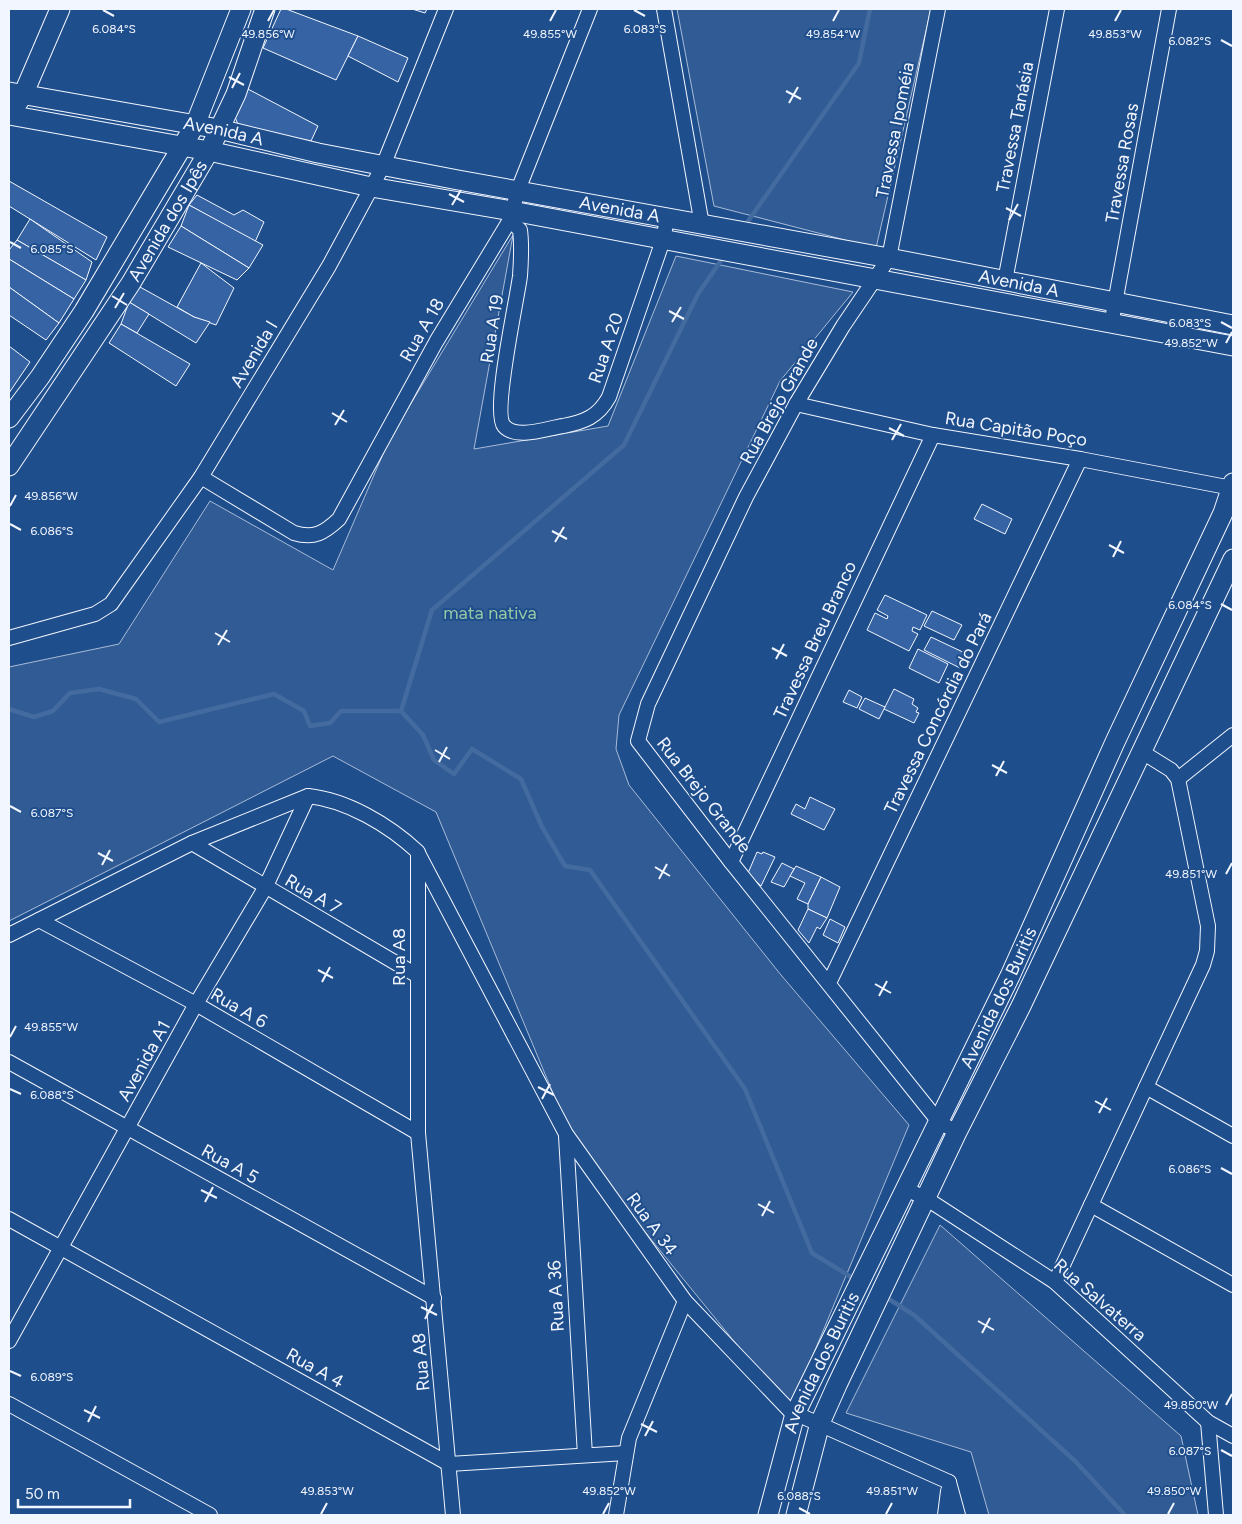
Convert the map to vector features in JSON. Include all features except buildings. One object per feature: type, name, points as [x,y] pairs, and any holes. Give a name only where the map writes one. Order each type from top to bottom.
[{"type":"main road","points":[[9,115],[16,93],[60,9]]},
{"type":"main road","name":"Avenida dos Ipês","points":[[9,418],[40,377],[84,311],[194,125],[241,9]]},
{"type":"main road","name":"Avenida dos Ipês","points":[[9,466],[131,283],[209,151],[236,94],[265,9]]},
{"type":"main road","name":"Avenida A","points":[[16,93],[219,129],[383,166],[702,226],[889,258],[1233,325]]},
{"type":"main road","name":"Avenida A","points":[[9,115],[209,151],[511,216],[663,240],[1111,325],[1233,346]]},
{"type":"main road","name":"Avenida dos Buritis","points":[[768,1515],[796,1414],[1010,976],[1115,742],[1223,513],[1232,485]]},
{"type":"main road","name":"Avenida dos Buritis","points":[[796,1515],[820,1423],[957,1132],[1022,1006],[1233,559]]},
{"type":"street","name":"Avenida I","points":[[9,638],[95,614],[111,604],[201,477],[329,266],[383,166],[446,9]]},
{"type":"street","name":"Rua A 18","points":[[201,477],[294,533],[306,536],[318,535],[326,531],[338,519],[436,342],[511,216],[518,190],[590,9]]},
{"type":"street","points":[[664,9],[702,226]]},
{"type":"street","name":"Travessa Ipoméia","points":[[889,258],[938,9]]},
{"type":"street","name":"Travessa Tanásia","points":[[1006,281],[1056,9]]},
{"type":"street","name":"Travessa Rosas","points":[[1111,325],[1169,9]]},
{"type":"street","name":"Rua A 19","points":[[511,216],[520,230],[520,274],[501,396],[500,416],[504,427],[514,432],[524,432]]},
{"type":"street","name":"Rua A 20","points":[[524,432],[584,422],[603,408],[609,397],[663,240],[667,219]]},
{"type":"street","name":"Rua Brejo Grande","points":[[889,258],[843,326],[796,404],[746,498],[648,704],[638,741],[731,862],[939,1122],[957,1132]]},
{"type":"street","name":"Rua Capitão Poço","points":[[796,404],[933,435],[1232,485]]},
{"type":"street","name":"Travessa Breu Branco","points":[[731,862],[933,435]]},
{"type":"street","name":"Travessa Concórdia do Pará","points":[[829,983],[1080,459]]},
{"type":"street","points":[[1178,779],[1233,735]]},
{"type":"street","points":[[1055,1282],[1203,965],[1207,951],[1208,926],[1178,779],[1171,770],[1142,752]]},
{"type":"street","points":[[9,935],[192,843],[308,796],[323,798],[344,805],[404,839],[418,852]]},
{"type":"street","name":"Avenida A1","points":[[9,1342],[196,1004],[265,888],[308,796]]},
{"type":"street","name":"Rua A 7","points":[[192,843],[265,888],[418,976]]},
{"type":"street","name":"Rua A8","points":[[418,852],[418,1133],[453,1515]]},
{"type":"street","name":"Rua A 34","points":[[418,852],[566,1134],[685,1301],[790,1411],[949,1482]]},
{"type":"street","name":"Rua A 6","points":[[39,920],[196,1004],[418,1133]]},
{"type":"street","name":"Rua A 5","points":[[9,1062],[434,1298]]},
{"type":"street","points":[[1146,1087],[1233,1136]]},
{"type":"street","name":"Rua A 36","points":[[566,1134],[585,1455]]},
{"type":"street","name":"Rua Salvaterra","points":[[906,1189],[927,1199],[1055,1282],[1208,1422],[1233,1436]]},
{"type":"street","points":[[1091,1205],[1233,1285]]},
{"type":"street","name":"Rua A 4","points":[[9,1219],[449,1464]]},
{"type":"street","points":[[616,1515],[629,1438],[685,1301]]},
{"type":"street","points":[[9,1404],[210,1515]]},
{"type":"street","points":[[1208,1422],[1216,1515]]},
{"type":"street","points":[[449,1464],[626,1453]]},
{"type":"street","points":[[945,1515],[949,1482]]},
{"type":"street","points":[[949,1482],[958,1515]]},
{"type":"shaded area","points":[[677,9],[931,9],[876,248],[714,206]]},
{"type":"shaded area","name":"mata nativa","points":[[513,235],[474,449],[608,426],[676,256],[853,292],[780,381],[619,715],[616,749],[629,785],[781,975],[909,1125],[790,1410],[575,1146],[436,812],[333,756],[9,921],[9,667],[119,644],[210,501],[333,570],[390,438]]},
{"type":"shaded area","points":[[940,1225],[1181,1436],[1198,1515],[989,1515],[971,1452],[846,1413]]},
{"type":"waterway","points":[[744,227],[859,63],[870,9]]},
{"type":"waterway","points":[[401,711],[432,610],[624,445],[698,294],[724,256]]},
{"type":"waterway","points":[[9,709],[34,717],[53,711],[70,693],[99,689],[136,699],[159,722],[274,694],[304,711],[310,726],[330,723],[341,711],[401,711],[423,735],[434,760],[454,774],[472,749],[521,779],[542,827],[565,866],[590,870],[745,1089],[812,1253],[856,1280]]},
{"type":"waterway","points":[[884,1296],[914,1315],[1075,1461],[1125,1515]]}]
